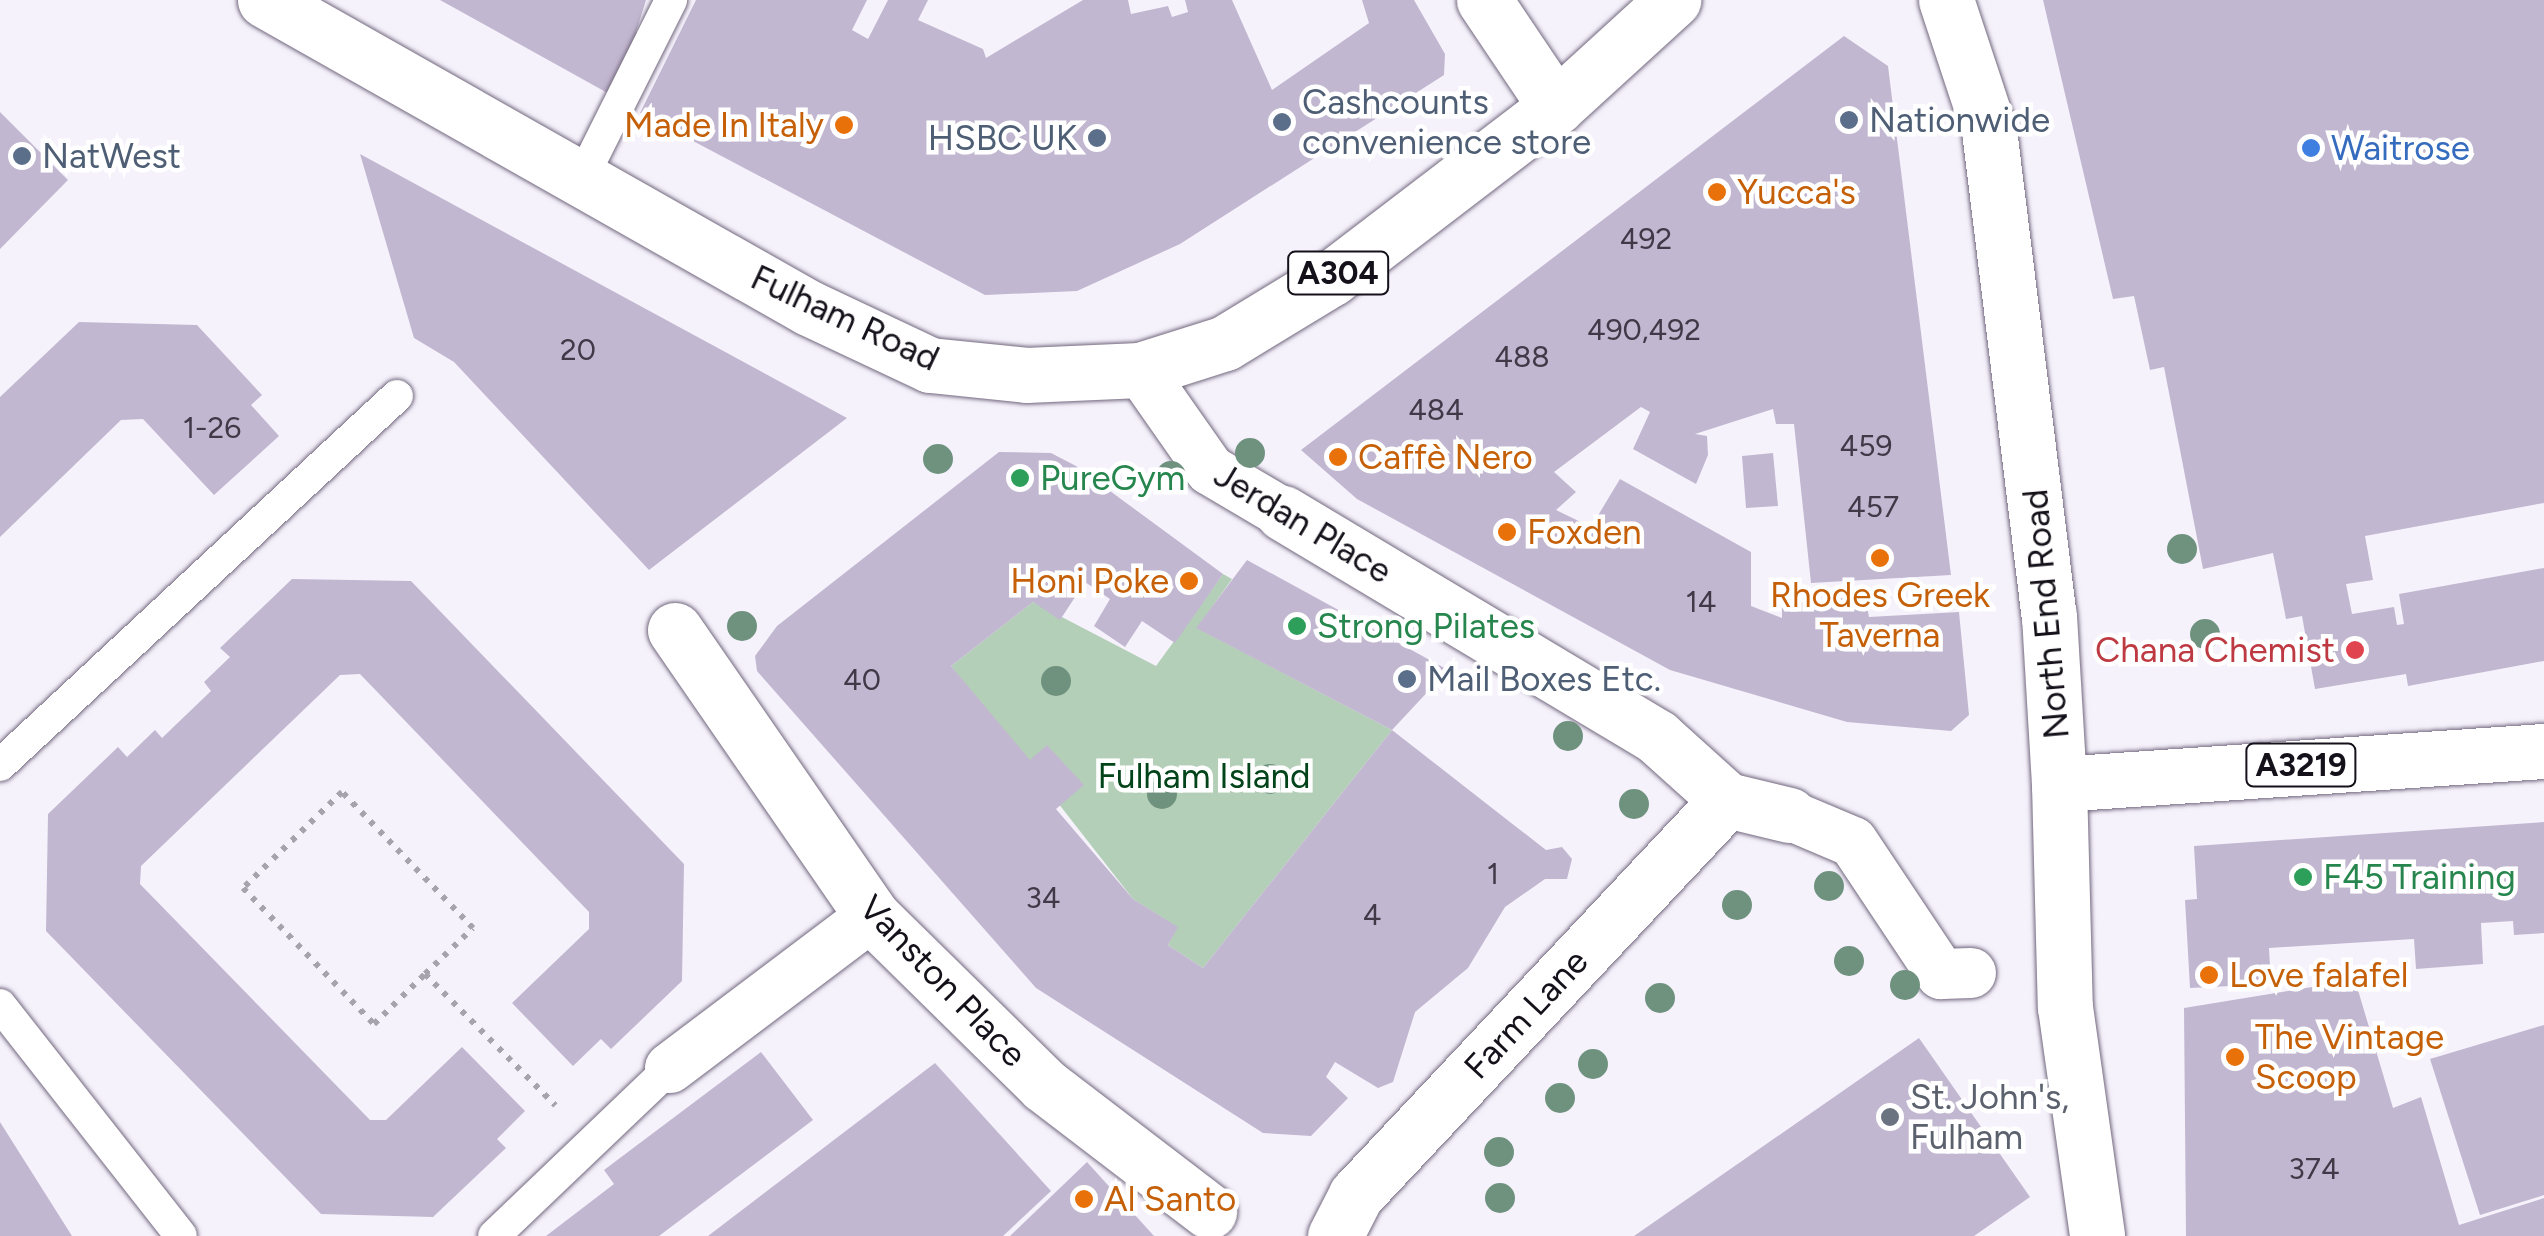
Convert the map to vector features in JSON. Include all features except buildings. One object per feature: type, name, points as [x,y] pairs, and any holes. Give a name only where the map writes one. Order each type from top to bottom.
[{"type":"main road","name":"Fulham Road","points":[[266,0],[808,308],[930,365],[1026,376],[1140,370],[1225,343],[1332,278],[1556,107],[1673,0]]},
{"type":"main road","points":[[1484,0],[1556,107]]},
{"type":"main road","name":"North End Road","points":[[1946,0],[1992,148],[2050,616],[2065,1007],[2097,1236]]},
{"type":"main road","name":"Jerdan Place","points":[[1284,513],[1657,737],[1727,800],[1789,815]]},
{"type":"main road","name":"Vanston Place","points":[[676,630],[872,916],[1044,1084],[1217,1224]]},
{"type":"main road","name":"A3219","points":[[2059,784],[2544,751]]},
{"type":"main road","name":"Farm Lane","points":[[1336,1236],[1356,1195],[1727,800]]},
{"type":"street","name":"Jerdan Place","points":[[1140,370],[1210,470],[1284,513]]},
{"type":"street","name":"Jerdan Place","points":[[1789,815],[1853,842],[1940,974],[1971,973]]},
{"type":"street","points":[[670,1068],[872,916]]},
{"type":"lane","points":[[582,178],[672,0]]},
{"type":"lane","points":[[0,764],[398,396]]},
{"type":"lane","points":[[0,1005],[180,1236]]},
{"type":"lane","points":[[494,1236],[670,1068]]},
{"type":"path","points":[[342,792],[473,928],[425,974],[374,1024],[243,888],[342,792]]},
{"type":"path","points":[[425,974],[590,1142]]},
{"type":"green space","name":"Fulham Island","points":[[1223,574],[1232,579],[1197,628],[1392,730],[1203,968],[1168,945],[1177,927],[1133,899],[951,666],[1033,602],[1156,666]]},
{"type":"place","name":"Nationwide","points":[[1849,120]]},
{"type":"place","name":"Cashcounts convenience store","points":[[1282,122]]},
{"type":"place","name":"Made In Italy","points":[[844,125]]},
{"type":"place","name":"HSBC UK","points":[[1097,138]]},
{"type":"place","name":"Waitrose","points":[[2311,148]]},
{"type":"place","name":"NatWest","points":[[22,156]]},
{"type":"place","name":"Yucca's","points":[[1717,192]]},
{"type":"place","name":"Caffè Nero","points":[[1338,457]]},
{"type":"place","name":"PureGym","points":[[1020,478]]},
{"type":"place","name":"Foxden","points":[[1507,532]]},
{"type":"place","name":"Rhodes Greek Taverna","points":[[1880,558]]},
{"type":"place","name":"Honi Poke","points":[[1189,581]]},
{"type":"place","name":"Strong Pilates","points":[[1297,626]]},
{"type":"place","name":"Chana Chemist","points":[[2355,650]]},
{"type":"place","name":"Mail Boxes Etc.","points":[[1407,679]]},
{"type":"place","name":"F45 Training","points":[[2303,877]]},
{"type":"place","name":"Love falafel","points":[[2209,975]]},
{"type":"place","name":"The Vintage Scoop","points":[[2235,1057]]},
{"type":"place","name":"St. John's, Fulham","points":[[1890,1117]]},
{"type":"place","name":"Al Santo","points":[[1084,1199]]}]
